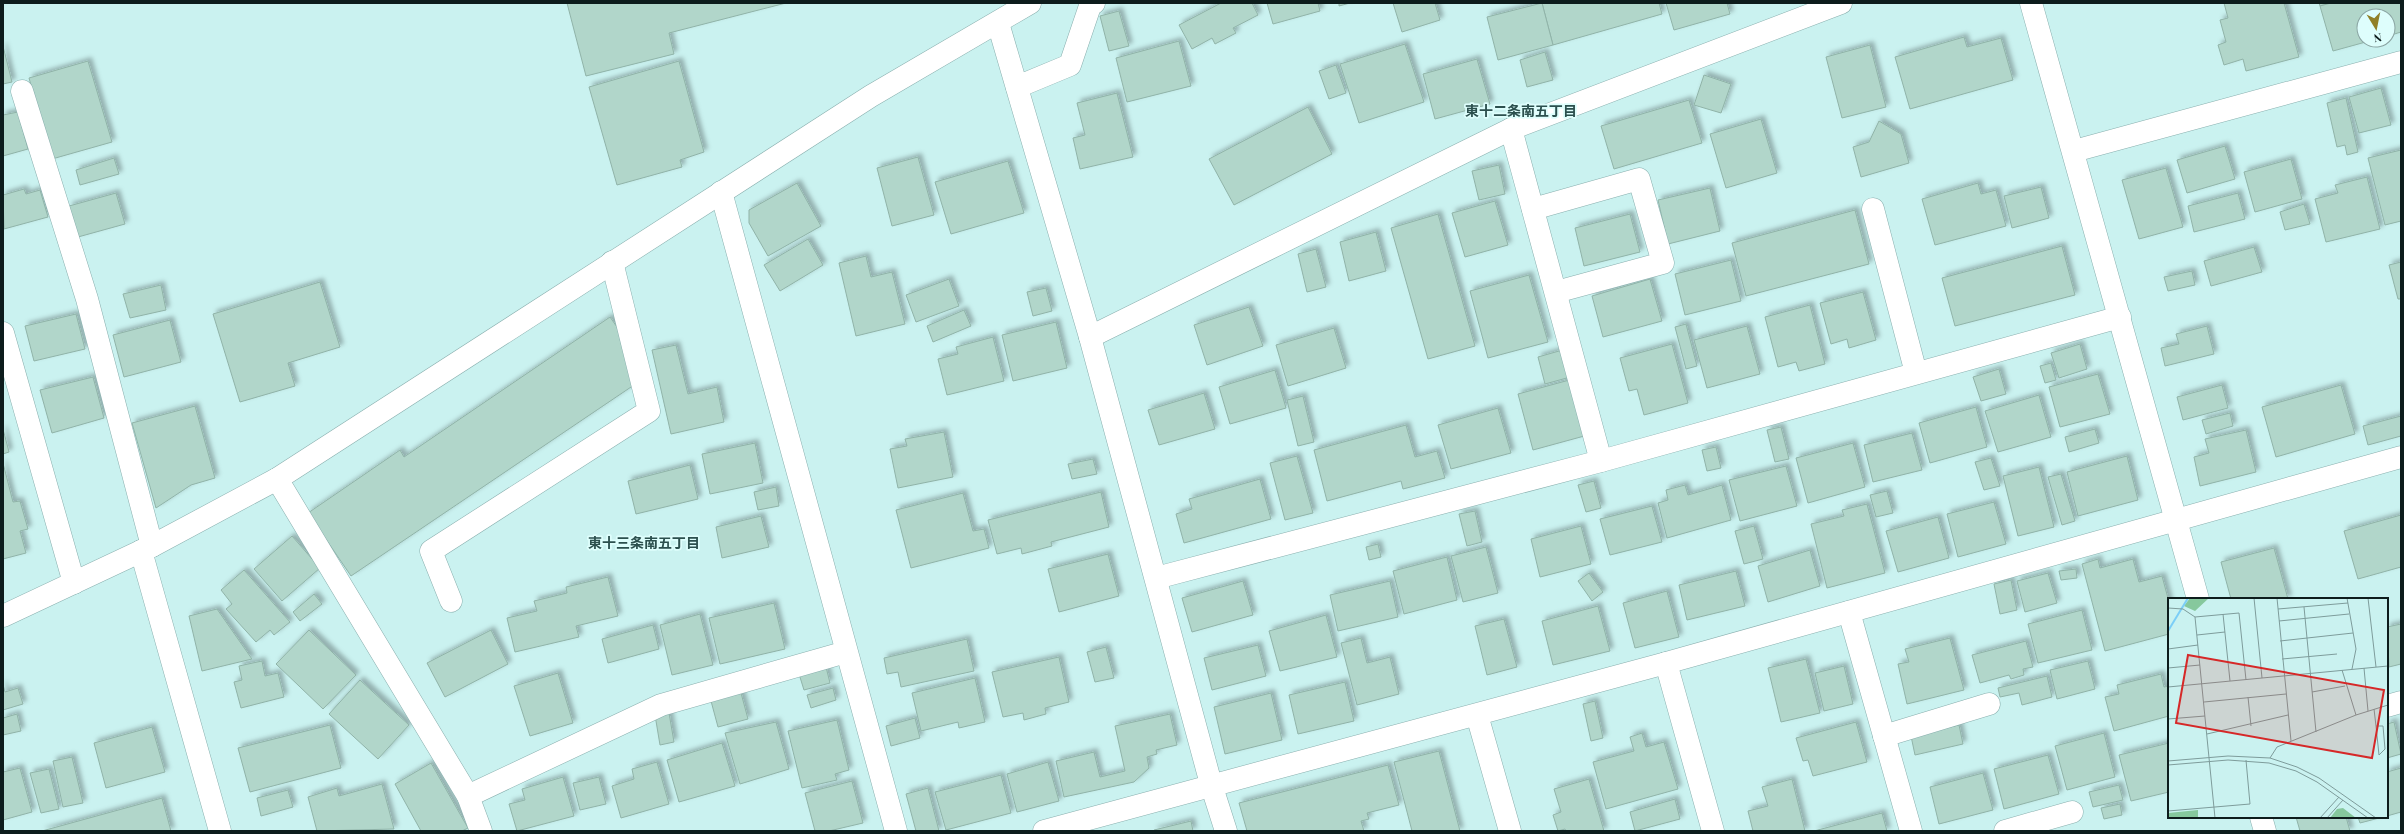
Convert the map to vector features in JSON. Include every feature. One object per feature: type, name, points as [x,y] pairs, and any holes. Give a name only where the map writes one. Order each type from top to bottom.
[{"type":"street","points":[[3,616],[146,549],[277,479],[871,96],[1030,3]]},
{"type":"street","points":[[1017,88],[1070,65],[1090,6],[1094,3]]},
{"type":"street","points":[[1090,337],[1511,129],[1841,3]]},
{"type":"street","points":[[2031,3],[2074,151],[2198,598]]},
{"type":"street","points":[[998,23],[1090,337],[1211,784],[1226,831]]},
{"type":"street","points":[[2074,151],[2401,62]]},
{"type":"street","points":[[22,91],[87,300],[146,549],[220,831]]},
{"type":"street","points":[[1511,129],[1601,461]]},
{"type":"street","points":[[1533,209],[1639,179],[1663,263],[1556,292]]},
{"type":"street","points":[[721,192],[896,831]]},
{"type":"street","points":[[1873,209],[1916,373]]},
{"type":"street","points":[[451,601],[431,551],[649,411],[612,262]]},
{"type":"street","points":[[1156,578],[1601,461],[2120,317]]},
{"type":"street","points":[[3,333],[10,385],[74,583]]},
{"type":"street","points":[[1044,831],[1211,784],[1477,715],[1666,663],[2175,519],[2401,457]]},
{"type":"street","points":[[277,479],[468,796],[481,831]]},
{"type":"street","points":[[1849,612],[1911,831]]},
{"type":"street","points":[[468,796],[661,705],[846,652]]},
{"type":"street","points":[[1666,663],[1713,831]]},
{"type":"street","points":[[2388,706],[2401,702]]},
{"type":"street","points":[[1884,736],[1989,704]]},
{"type":"street","points":[[1477,715],[1510,831]]},
{"type":"street","points":[[2005,831],[2072,812]]},
{"type":"street","points":[[2261,818],[2265,831]]},
{"type":"building","points":[[567,3],[786,3],[669,33],[674,54],[586,76]]},
{"type":"building","points":[[1221,3],[1252,3],[1258,15],[1233,28],[1236,33],[1215,44],[1212,38],[1192,49],[1179,25]]},
{"type":"building","points":[[1267,3],[1318,3],[1320,11],[1273,24]]},
{"type":"building","points":[[1339,3],[1350,3],[1339,6]]},
{"type":"building","points":[[1393,3],[1435,3],[1440,20],[1402,32]]},
{"type":"building","points":[[1542,3],[1659,3],[1662,14],[1553,45]]},
{"type":"building","points":[[1542,3],[1553,45],[1498,60],[1487,17]]},
{"type":"building","points":[[1666,3],[1727,3],[1730,14],[1674,30]]},
{"type":"building","points":[[2224,3],[2284,3],[2299,57],[2246,71],[2243,59],[2224,65],[2218,45],[2226,42],[2220,20],[2228,18]]},
{"type":"building","points":[[2319,3],[2331,3],[2320,6]]},
{"type":"building","points":[[2331,3],[2401,3],[2401,32],[2396,34],[2396,8],[2356,8],[2356,45],[2333,51],[2320,6]]},
{"type":"building","points":[[1119,11],[1129,46],[1109,51],[1100,16]]},
{"type":"building","points":[[1964,37],[1967,47],[2001,38],[2013,80],[1910,109],[1895,57]]},
{"type":"building","points":[[1179,41],[1191,86],[1127,102],[1116,58]]},
{"type":"building","points":[[1405,44],[1424,102],[1359,123],[1340,64]]},
{"type":"building","points":[[1870,45],[1886,107],[1842,118],[1826,57]]},
{"type":"building","points":[[3,46],[12,82],[3,84]]},
{"type":"building","points":[[1545,52],[1553,80],[1527,87],[1520,60]]},
{"type":"building","points":[[1477,59],[1490,104],[1435,119],[1423,74]]},
{"type":"building","points":[[88,61],[112,142],[52,159],[29,78]]},
{"type":"building","points":[[679,61],[704,152],[680,160],[682,167],[617,185],[589,87]]},
{"type":"building","points":[[1336,65],[1346,93],[1329,99],[1319,71]]},
{"type":"building","points":[[1704,75],[1731,84],[1721,113],[1694,105]]},
{"type":"building","points":[[2381,88],[2391,125],[2359,133],[2349,97]]},
{"type":"building","points":[[1117,93],[1133,157],[1080,169],[1073,138],[1085,135],[1077,103]]},
{"type":"building","points":[[2346,98],[2358,152],[2347,155],[2345,145],[2337,147],[2327,103]]},
{"type":"building","points":[[1689,100],[1702,143],[1614,169],[1601,126]]},
{"type":"building","points":[[1308,107],[1332,154],[1234,205],[1209,159]]},
{"type":"building","points":[[18,112],[28,149],[3,156],[3,115]]},
{"type":"building","points":[[1761,119],[1777,173],[1726,188],[1710,134]]},
{"type":"building","points":[[1879,121],[1901,134],[1909,163],[1861,177],[1853,147],[1869,142]]},
{"type":"building","points":[[2225,146],[2235,179],[2187,193],[2177,160]]},
{"type":"building","points":[[2401,150],[2401,221],[2385,225],[2368,158]]},
{"type":"building","points":[[918,157],[934,215],[892,226],[877,168]]},
{"type":"building","points":[[114,158],[119,174],[80,185],[76,170]]},
{"type":"building","points":[[2291,159],[2302,199],[2255,212],[2244,172]]},
{"type":"building","points":[[1008,161],[1024,213],[951,234],[935,182]]},
{"type":"building","points":[[1499,165],[1505,194],[1479,200],[1472,171]]},
{"type":"building","points":[[2166,168],[2183,227],[2139,239],[2122,180]]},
{"type":"building","points":[[2367,177],[2380,229],[2326,242],[2315,199],[2338,193],[2335,185]]},
{"type":"building","points":[[797,183],[821,226],[768,256],[749,223],[749,210]]},
{"type":"building","points":[[1978,183],[1981,194],[1996,190],[2006,226],[1935,245],[1922,199]]},
{"type":"building","points":[[2041,187],[2049,218],[2012,228],[2004,196]]},
{"type":"building","points":[[1710,188],[1720,231],[1668,244],[1658,200]]},
{"type":"building","points":[[24,189],[26,194],[40,190],[48,217],[4,229],[3,195]]},
{"type":"building","points":[[116,193],[125,224],[78,237],[69,206]]},
{"type":"building","points":[[2238,193],[2245,219],[2194,232],[2188,206]]},
{"type":"building","points":[[1495,201],[1508,245],[1465,257],[1452,213]]},
{"type":"building","points":[[2304,204],[2310,224],[2285,230],[2280,212]]},
{"type":"building","points":[[1855,210],[1869,264],[1746,296],[1732,243]]},
{"type":"building","points":[[1438,214],[1475,346],[1428,359],[1391,228]]},
{"type":"building","points":[[1630,214],[1640,252],[1584,266],[1575,228]]},
{"type":"building","points":[[1376,232],[1386,271],[1349,281],[1340,242]]},
{"type":"building","points":[[808,239],[823,265],[780,291],[764,265]]},
{"type":"building","points":[[2062,246],[2075,295],[1955,326],[1942,278]]},
{"type":"building","points":[[2254,247],[2262,272],[2211,286],[2204,261]]},
{"type":"building","points":[[1316,249],[1326,287],[1307,292],[1298,254]]},
{"type":"building","points":[[866,256],[871,277],[892,272],[905,324],[856,336],[839,263]]},
{"type":"building","points":[[1731,260],[1741,301],[1685,315],[1675,274]]},
{"type":"building","points":[[2401,262],[2401,299],[2398,299],[2389,265]]},
{"type":"building","points":[[2192,271],[2195,285],[2168,291],[2164,277]]},
{"type":"building","points":[[1529,275],[1548,342],[1488,358],[1470,291]]},
{"type":"building","points":[[949,279],[959,306],[916,322],[906,295]]},
{"type":"building","points":[[1650,279],[1662,321],[1603,337],[1592,296]]},
{"type":"building","points":[[320,282],[340,347],[288,363],[295,386],[240,402],[213,314]]},
{"type":"building","points":[[161,285],[166,310],[130,318],[123,294]]},
{"type":"building","points":[[1046,288],[1052,311],[1033,316],[1027,292]]},
{"type":"building","points":[[1863,292],[1876,340],[1849,348],[1847,339],[1831,344],[1820,303]]},
{"type":"building","points":[[1810,305],[1825,364],[1799,371],[1796,362],[1778,367],[1765,317]]},
{"type":"building","points":[[1249,307],[1263,346],[1207,365],[1194,325]]},
{"type":"building","points":[[964,310],[971,326],[933,342],[927,326]]},
{"type":"building","points":[[76,314],[85,349],[34,361],[25,326]]},
{"type":"building","points":[[610,317],[626,340],[634,385],[351,576],[308,513],[400,450],[404,457]]},
{"type":"building","points":[[170,320],[181,362],[124,377],[113,335]]},
{"type":"building","points":[[1056,322],[1067,368],[1013,381],[1002,335]]},
{"type":"building","points":[[1686,324],[1697,366],[1686,369],[1675,327]]},
{"type":"building","points":[[1747,326],[1760,374],[1707,388],[1694,340]]},
{"type":"building","points":[[2207,326],[2214,354],[2165,366],[2161,348],[2179,344],[2176,334]]},
{"type":"building","points":[[1334,328],[1346,368],[1288,386],[1276,345]]},
{"type":"building","points":[[993,337],[1004,381],[947,395],[938,359],[958,354],[956,347]]},
{"type":"building","points":[[1672,344],[1688,403],[1644,415],[1637,389],[1629,391],[1620,358]]},
{"type":"building","points":[[2080,344],[2087,369],[2059,378],[2051,353]]},
{"type":"building","points":[[676,345],[688,394],[717,387],[724,422],[671,434],[652,350]]},
{"type":"building","points":[[1566,349],[1574,376],[1545,384],[1538,357]]},
{"type":"building","points":[[2051,363],[2056,380],[2045,383],[2040,366]]},
{"type":"building","points":[[1999,369],[2006,394],[1981,401],[1973,377]]},
{"type":"building","points":[[1275,370],[1286,408],[1230,424],[1219,387]]},
{"type":"building","points":[[2098,374],[2110,414],[2060,427],[2049,387]]},
{"type":"building","points":[[93,377],[104,418],[52,433],[40,390]]},
{"type":"building","points":[[1573,379],[1588,435],[1533,450],[1518,394]]},
{"type":"building","points":[[2222,385],[2228,408],[2183,420],[2177,397]]},
{"type":"building","points":[[2341,385],[2355,434],[2276,457],[2262,407]]},
{"type":"building","points":[[1204,393],[1215,429],[1159,445],[1148,410]]},
{"type":"building","points":[[2039,395],[2051,437],[1998,452],[1985,411]]},
{"type":"building","points":[[1303,396],[1314,442],[1298,446],[1287,400]]},
{"type":"building","points":[[195,406],[215,478],[191,485],[156,508],[132,423]]},
{"type":"building","points":[[1976,407],[1987,447],[1930,463],[1919,423]]},
{"type":"building","points":[[1498,408],[1511,453],[1451,469],[1438,425]]},
{"type":"building","points":[[2230,413],[2233,426],[2206,434],[2202,420]]},
{"type":"building","points":[[2401,416],[2401,436],[2368,445],[2363,426]]},
{"type":"building","points":[[1406,425],[1415,457],[1437,451],[1445,478],[1403,489],[1401,481],[1327,501],[1314,450]]},
{"type":"building","points":[[1781,427],[1789,459],[1775,462],[1767,430]]},
{"type":"building","points":[[3,429],[9,452],[3,454]]},
{"type":"building","points":[[2095,429],[2099,443],[2069,452],[2065,437]]},
{"type":"building","points":[[2246,430],[2256,472],[2200,486],[2194,457],[2209,453],[2205,439]]},
{"type":"building","points":[[944,432],[953,477],[898,488],[890,449],[907,446],[905,439]]},
{"type":"building","points":[[1912,433],[1922,470],[1873,482],[1864,445]]},
{"type":"building","points":[[755,443],[763,483],[710,494],[702,454]]},
{"type":"building","points":[[1853,443],[1865,487],[1808,503],[1796,458]]},
{"type":"building","points":[[1716,447],[1721,468],[1707,471],[1702,450]]},
{"type":"building","points":[[1297,456],[1313,513],[1285,520],[1270,463]]},
{"type":"building","points":[[2127,456],[2138,500],[2078,516],[2067,472]]},
{"type":"building","points":[[1991,458],[2000,486],[1984,490],[1975,462]]},
{"type":"building","points":[[1093,459],[1097,474],[1072,479],[1068,464]]},
{"type":"building","points":[[3,463],[13,502],[20,501],[28,529],[20,531],[26,553],[3,559]]},
{"type":"building","points":[[690,465],[698,499],[636,514],[628,481]]},
{"type":"building","points":[[1786,466],[1797,506],[1740,521],[1729,480]]},
{"type":"building","points":[[2039,467],[2054,527],[2018,536],[2003,476]]},
{"type":"building","points":[[2061,474],[2075,521],[2062,525],[2048,477]]},
{"type":"building","points":[[1260,479],[1271,519],[1184,543],[1176,514],[1192,509],[1189,499]]},
{"type":"building","points":[[1594,481],[1601,508],[1586,512],[1578,485]]},
{"type":"building","points":[[1685,485],[1688,495],[1722,485],[1731,520],[1667,538],[1658,503],[1668,500],[1666,490]]},
{"type":"building","points":[[776,487],[779,506],[758,510],[754,492]]},
{"type":"building","points":[[1887,491],[1893,513],[1876,517],[1870,495]]},
{"type":"building","points":[[1101,492],[1109,527],[1051,542],[1052,546],[1022,554],[1021,548],[997,554],[988,520]]},
{"type":"building","points":[[963,493],[973,531],[984,529],[989,548],[911,568],[896,510]]},
{"type":"building","points":[[1994,502],[2006,544],[1958,557],[1947,514]]},
{"type":"building","points":[[1867,504],[1885,573],[1827,588],[1811,524],[1844,516],[1842,510]]},
{"type":"building","points":[[1652,506],[1662,542],[1610,555],[1600,519]]},
{"type":"building","points":[[1475,511],[1482,542],[1467,546],[1459,514]]},
{"type":"building","points":[[2401,515],[2401,567],[2358,579],[2344,531]]},
{"type":"building","points":[[761,516],[769,547],[722,558],[716,527]]},
{"type":"building","points":[[1938,517],[1949,558],[1898,572],[1886,531]]},
{"type":"building","points":[[1581,526],[1591,564],[1540,577],[1531,539]]},
{"type":"building","points":[[1754,526],[1763,559],[1744,564],[1735,531]]},
{"type":"building","points":[[292,536],[320,568],[282,601],[254,569]]},
{"type":"building","points":[[1378,544],[1381,557],[1369,560],[1366,547]]},
{"type":"building","points":[[1486,547],[1498,593],[1463,602],[1451,556]]},
{"type":"building","points":[[2274,548],[2288,598],[2231,598],[2221,562]]},
{"type":"building","points":[[1810,550],[1820,586],[1768,602],[1758,566]]},
{"type":"building","points":[[1108,554],[1119,596],[1059,612],[1048,569]]},
{"type":"building","points":[[1447,557],[1457,600],[1404,614],[1393,571]]},
{"type":"building","points":[[2098,559],[2100,568],[2133,559],[2139,582],[2162,576],[2168,598],[2168,634],[2105,651],[2082,564]]},
{"type":"building","points":[[2076,569],[2077,578],[2061,580],[2059,571]]},
{"type":"building","points":[[244,570],[290,622],[274,635],[270,630],[256,642],[226,609],[232,604],[221,590]]},
{"type":"building","points":[[1736,571],[1745,606],[1687,620],[1679,585]]},
{"type":"building","points":[[1589,573],[1603,592],[1592,601],[1578,581]]},
{"type":"building","points":[[2048,573],[2057,603],[2025,612],[2017,581]]},
{"type":"building","points":[[608,577],[618,616],[576,626],[579,637],[515,652],[507,618],[537,611],[534,601],[567,593],[566,587]]},
{"type":"building","points":[[2011,580],[2017,610],[2000,614],[1994,584]]},
{"type":"building","points":[[1243,581],[1253,615],[1192,632],[1182,598]]},
{"type":"building","points":[[1390,581],[1398,617],[1338,631],[1330,595]]},
{"type":"building","points":[[1667,591],[1679,637],[1635,648],[1623,603]]},
{"type":"building","points":[[314,594],[322,604],[300,621],[293,612]]},
{"type":"building","points":[[774,603],[785,649],[720,664],[709,618]]},
{"type":"building","points":[[1598,606],[1610,651],[1553,665],[1542,621]]},
{"type":"building","points":[[217,609],[252,659],[202,671],[189,616]]},
{"type":"building","points":[[2082,610],[2092,650],[2038,663],[2028,624]]},
{"type":"building","points":[[700,614],[713,665],[672,675],[660,625]]},
{"type":"building","points":[[1326,615],[1337,657],[1280,671],[1269,631]]},
{"type":"building","points":[[1504,619],[1517,667],[1487,675],[1475,626]]},
{"type":"building","points":[[2401,624],[2401,664],[2389,667],[2388,647],[2388,627]]},
{"type":"building","points":[[653,625],[659,649],[608,663],[602,639]]},
{"type":"building","points":[[309,630],[356,675],[323,709],[276,664]]},
{"type":"building","points":[[491,630],[508,664],[445,697],[427,663]]},
{"type":"building","points":[[1361,638],[1367,663],[1390,657],[1399,694],[1357,705],[1341,643]]},
{"type":"building","points":[[1950,638],[1964,690],[1907,704],[1898,664],[1909,662],[1905,649]]},
{"type":"building","points":[[967,639],[974,671],[901,687],[898,672],[887,674],[884,658]]},
{"type":"building","points":[[2026,641],[2033,667],[2023,669],[2024,675],[2011,679],[2009,675],[1980,683],[1972,655]]},
{"type":"building","points":[[1258,645],[1266,676],[1212,690],[1204,658]]},
{"type":"building","points":[[1106,647],[1114,678],[1095,682],[1087,652]]},
{"type":"building","points":[[1059,657],[1069,702],[1045,708],[1046,714],[1024,720],[1023,713],[1003,717],[992,672]]},
{"type":"building","points":[[1806,659],[1820,713],[1781,722],[1768,668]]},
{"type":"building","points":[[262,661],[265,676],[278,673],[284,697],[241,708],[234,682],[242,680],[239,666]]},
{"type":"building","points":[[2088,661],[2095,689],[2057,699],[2050,670]]},
{"type":"building","points":[[1844,666],[1853,704],[1824,711],[1815,673]]},
{"type":"building","points":[[826,667],[830,683],[804,690],[799,674]]},
{"type":"building","points":[[558,673],[573,723],[530,736],[514,686]]},
{"type":"building","points":[[2161,674],[2164,687],[2168,686],[2168,716],[2114,731],[2105,697],[2119,694],[2117,685]]},
{"type":"building","points":[[2047,676],[2052,697],[2022,705],[2019,693],[2000,697],[1998,688]]},
{"type":"building","points":[[975,678],[985,722],[959,728],[958,722],[921,731],[912,693]]},
{"type":"building","points":[[360,680],[409,725],[378,759],[329,714]]},
{"type":"building","points":[[1345,682],[1354,721],[1298,734],[1289,695]]},
{"type":"building","points":[[3,684],[5,692],[18,688],[23,704],[3,710]]},
{"type":"building","points":[[833,688],[836,700],[811,708],[807,695]]},
{"type":"building","points":[[741,693],[748,719],[718,727],[711,701]]},
{"type":"building","points":[[1271,693],[1282,740],[1225,754],[1214,707]]},
{"type":"building","points":[[1595,701],[1603,738],[1591,741],[1583,704]]},
{"type":"building","points":[[669,713],[674,742],[660,745],[655,715]]},
{"type":"building","points":[[17,714],[21,731],[3,735],[3,718]]},
{"type":"building","points":[[1170,714],[1177,745],[1156,750],[1157,754],[1147,757],[1149,768],[1134,782],[1064,797],[1056,761],[1094,752],[1100,777],[1125,771],[1115,726]]},
{"type":"building","points":[[915,718],[920,738],[891,746],[886,726]]},
{"type":"building","points":[[837,720],[849,770],[835,774],[837,780],[802,788],[788,731]]},
{"type":"building","points":[[776,722],[789,769],[740,784],[725,733]]},
{"type":"building","points":[[1856,722],[1867,762],[1813,776],[1808,760],[1803,761],[1796,738]]},
{"type":"building","points":[[2394,722],[2401,754],[2388,758],[2388,724]]},
{"type":"building","points":[[330,725],[341,768],[250,792],[238,748]]},
{"type":"building","points":[[1959,725],[1963,744],[1915,755],[1911,736]]},
{"type":"building","points":[[152,727],[165,772],[106,788],[94,743]]},
{"type":"building","points":[[1642,733],[1646,747],[1664,742],[1678,789],[1606,809],[1593,762],[1634,751],[1630,737]]},
{"type":"building","points":[[2104,733],[2115,777],[2067,790],[2055,746]]},
{"type":"building","points":[[722,743],[735,786],[679,802],[667,760]]},
{"type":"building","points":[[2168,743],[2168,792],[2131,801],[2119,755]]},
{"type":"building","points":[[1439,751],[1460,831],[1412,831],[1394,762]]},
{"type":"building","points":[[2048,755],[2059,794],[2004,809],[1994,769]]},
{"type":"building","points":[[72,757],[83,803],[63,807],[53,761]]},
{"type":"building","points":[[657,762],[669,804],[621,818],[612,786],[634,779],[632,769]]},
{"type":"building","points":[[1048,762],[1059,801],[1017,812],[1007,774]]},
{"type":"building","points":[[431,763],[468,828],[462,831],[421,831],[395,784]]},
{"type":"building","points":[[1388,765],[1399,805],[1367,813],[1369,819],[1361,821],[1364,831],[1247,831],[1239,803]]},
{"type":"building","points":[[20,768],[32,812],[3,820],[3,772]]},
{"type":"building","points":[[2401,768],[2401,812],[2388,816],[2388,772]]},
{"type":"building","points":[[49,769],[59,809],[41,813],[30,773]]},
{"type":"building","points":[[1983,773],[1993,810],[1939,824],[1930,787]]},
{"type":"building","points":[[1001,775],[1011,813],[946,830],[935,792]]},
{"type":"building","points":[[563,777],[574,816],[517,831],[509,804],[525,800],[522,789]]},
{"type":"building","points":[[599,777],[606,804],[580,810],[573,783]]},
{"type":"building","points":[[1589,779],[1604,831],[1566,831],[1565,829],[1558,831],[1553,815],[1561,812],[1554,789]]},
{"type":"building","points":[[1792,779],[1805,831],[1753,831],[1748,811],[1768,806],[1762,787]]},
{"type":"building","points":[[852,781],[863,823],[829,831],[815,831],[805,793]]},
{"type":"building","points":[[382,784],[394,829],[317,831],[308,797],[337,788],[339,796]]},
{"type":"building","points":[[2119,785],[2123,800],[2093,807],[2089,792]]},
{"type":"building","points":[[928,788],[939,831],[916,831],[906,794]]},
{"type":"building","points":[[288,790],[293,807],[261,816],[257,798]]},
{"type":"building","points":[[162,798],[171,831],[42,831]]},
{"type":"building","points":[[1675,799],[1680,819],[1635,831],[1630,812]]},
{"type":"building","points":[[2120,804],[2122,815],[2104,819],[2101,808]]},
{"type":"building","points":[[1882,813],[1887,831],[1814,831]]},
{"type":"building","points":[[2296,818],[2346,818],[2350,831],[2300,831]]},
{"type":"building","points":[[2358,818],[2379,818],[2360,823]]},
{"type":"building","points":[[1191,821],[1193,831],[1154,831],[1154,830]]},
{"type":"district","name":"東十二条南五丁目","points":[[1521,111]]},
{"type":"district","name":"東十三条南五丁目","points":[[644,543]]}]
